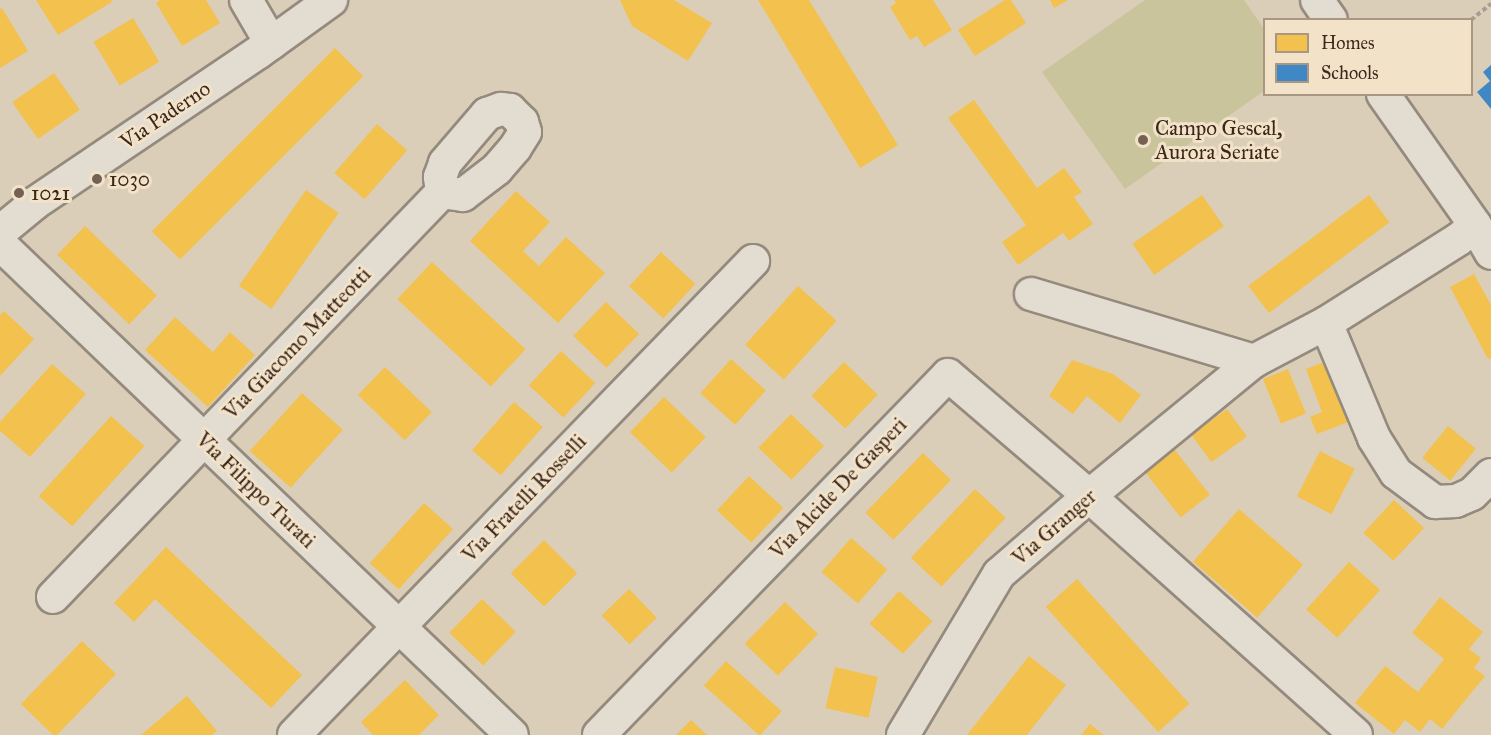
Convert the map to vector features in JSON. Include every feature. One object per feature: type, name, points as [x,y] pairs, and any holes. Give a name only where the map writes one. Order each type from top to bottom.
[{"type":"street","points":[[246,0],[271,43]]},
{"type":"street","name":"Via Paderno","points":[[0,232],[35,203],[331,0]]},
{"type":"street","points":[[1317,0],[1330,18]]},
{"type":"street","points":[[1384,96],[1475,225],[1491,253]]},
{"type":"street","name":"Via Giacomo Matteotti","points":[[53,597],[442,192]]},
{"type":"street","name":"Via Granger","points":[[903,735],[999,574],[1089,496],[1254,361],[1326,323],[1459,239],[1475,225]]},
{"type":"street","name":"Via Filippo Turati","points":[[0,244],[512,735]]},
{"type":"street","name":"Via Fratelli Rosselli","points":[[294,735],[753,261]]},
{"type":"street","points":[[1031,294],[1254,361]]},
{"type":"street","points":[[1326,323],[1374,438],[1396,474],[1435,502],[1456,501],[1491,475]]},
{"type":"street","name":"Via Alcide De Gasperi","points":[[599,735],[948,375],[1089,496]]},
{"type":"street","points":[[1089,496],[1356,735]]},
{"type":"path","points":[[1473,18],[1491,4]]},
{"type":"shaded area","name":"Campo Gescal, Aurora Seriate","points":[[1145,0],[1244,0],[1263,28],[1263,92],[1125,189],[1042,72]]},
{"type":"building: Homes","points":[[36,0],[111,0],[112,2],[58,35]]},
{"type":"building: Homes","points":[[160,0],[206,0],[220,23],[182,46],[156,3]]},
{"type":"building: Homes","points":[[620,0],[674,0],[712,23],[688,61],[632,26]]},
{"type":"building: Homes","points":[[758,0],[809,0],[898,145],[860,168]]},
{"type":"building: Homes","points":[[894,0],[933,0],[952,30],[924,47],[917,36],[910,40],[890,7],[896,3]]},
{"type":"building: Homes","points":[[1005,0],[1011,0],[1026,23],[975,56],[958,30]]},
{"type":"building: Homes","points":[[1050,0],[1068,0],[1054,8]]},
{"type":"building: Homes","points":[[2,8],[28,51],[0,68],[0,9]]},
{"type":"building: Homes","points":[[133,18],[159,62],[120,85],[94,42]]},
{"type":"building: Homes","points":[[335,48],[363,76],[180,259],[152,231]]},
{"type":"building: Homes","points":[[54,73],[80,110],[38,139],[12,102]]},
{"type":"building: Homes","points":[[974,100],[1037,188],[1064,168],[1082,192],[1074,197],[1093,224],[1069,241],[1063,233],[1018,265],[1002,242],[1026,225],[948,118]]},
{"type":"building: Homes","points":[[377,124],[407,150],[365,199],[334,173]]},
{"type":"building: Homes","points":[[306,190],[339,213],[272,309],[239,286]]},
{"type":"building: Homes","points":[[516,191],[550,222],[523,251],[539,266],[566,237],[605,273],[558,323],[470,241]]},
{"type":"building: Homes","points":[[1202,195],[1224,226],[1154,275],[1132,244]]},
{"type":"building: Homes","points":[[1369,195],[1389,222],[1269,313],[1248,286]]},
{"type":"building: Homes","points":[[85,226],[157,295],[129,324],[57,255]]},
{"type":"building: Homes","points":[[661,252],[695,284],[663,318],[629,286]]},
{"type":"building: Homes","points":[[432,262],[526,349],[491,387],[397,299]]},
{"type":"building: Homes","points":[[1474,274],[1491,305],[1491,358],[1488,359],[1450,287]]},
{"type":"building: Homes","points":[[798,286],[837,321],[784,380],[745,345]]},
{"type":"building: Homes","points":[[606,302],[639,334],[606,368],[573,336]]},
{"type":"building: Homes","points":[[4,311],[34,339],[0,376],[0,315]]},
{"type":"building: Homes","points":[[175,317],[213,352],[230,332],[255,355],[208,407],[145,350]]},
{"type":"building: Homes","points":[[561,351],[595,383],[563,417],[529,385]]},
{"type":"building: Homes","points":[[731,359],[766,390],[735,425],[700,393]]},
{"type":"building: Homes","points":[[1072,360],[1113,374],[1141,395],[1120,423],[1087,396],[1073,414],[1049,396]]},
{"type":"building: Homes","points":[[1327,361],[1351,421],[1317,434],[1310,417],[1322,412],[1306,369]]},
{"type":"building: Homes","points":[[844,362],[878,395],[845,428],[811,396]]},
{"type":"building: Homes","points":[[52,364],[86,394],[30,457],[0,431],[0,422]]},
{"type":"building: Homes","points":[[385,367],[432,412],[405,440],[358,395]]},
{"type":"building: Homes","points":[[1288,369],[1306,414],[1281,424],[1263,379]]},
{"type":"building: Homes","points":[[302,393],[343,430],[291,488],[250,451]]},
{"type":"building: Homes","points":[[664,397],[706,437],[672,473],[630,432]]},
{"type":"building: Homes","points":[[514,402],[543,427],[501,475],[472,450]]},
{"type":"building: Homes","points":[[1227,409],[1247,437],[1211,462],[1191,435]]},
{"type":"building: Homes","points":[[791,414],[824,446],[791,480],[758,448]]},
{"type":"building: Homes","points":[[111,416],[144,446],[72,526],[39,496]]},
{"type":"building: Homes","points":[[1448,426],[1476,449],[1450,481],[1422,458]]},
{"type":"building: Homes","points":[[1171,445],[1210,495],[1181,517],[1142,468]]},
{"type":"building: Homes","points":[[1320,451],[1355,469],[1332,514],[1297,496]]},
{"type":"building: Homes","points":[[923,453],[951,480],[893,540],[865,513]]},
{"type":"building: Homes","points":[[749,476],[783,508],[751,542],[717,510]]},
{"type":"building: Homes","points":[[975,489],[1006,518],[942,586],[911,558]]},
{"type":"building: Homes","points":[[1394,500],[1424,528],[1393,561],[1363,533]]},
{"type":"building: Homes","points":[[424,503],[453,529],[399,589],[370,563]]},
{"type":"building: Homes","points":[[1239,509],[1303,565],[1257,618],[1193,562]]},
{"type":"building: Homes","points":[[851,538],[887,569],[858,603],[821,572]]},
{"type":"building: Homes","points":[[544,540],[577,573],[544,606],[511,573]]},
{"type":"building: Homes","points":[[166,547],[302,675],[271,708],[155,599],[134,622],[114,603]]},
{"type":"building: Homes","points":[[1349,562],[1380,590],[1337,638],[1306,610]]},
{"type":"building: Homes","points":[[1077,579],[1189,704],[1158,732],[1046,607]]},
{"type":"building: Homes","points":[[629,589],[657,618],[629,644],[602,615]]},
{"type":"building: Homes","points":[[899,591],[932,621],[903,654],[870,624]]},
{"type":"building: Homes","points":[[1440,597],[1483,632],[1469,649],[1481,658],[1474,668],[1485,676],[1442,729],[1430,719],[1420,732],[1405,720],[1394,734],[1355,703],[1385,666],[1418,692],[1444,659],[1412,633]]},
{"type":"building: Homes","points":[[482,599],[516,632],[483,665],[449,633]]},
{"type":"building: Homes","points":[[785,602],[818,634],[778,676],[745,644]]},
{"type":"building: Homes","points":[[82,641],[116,674],[57,735],[53,735],[21,704]]},
{"type":"building: Homes","points":[[1029,656],[1066,685],[1027,735],[967,735]]},
{"type":"building: Homes","points":[[726,661],[782,711],[759,735],[704,686]]},
{"type":"building: Homes","points":[[835,667],[878,677],[868,718],[826,708]]},
{"type":"building: Homes","points":[[405,680],[439,715],[419,735],[373,735],[361,722]]},
{"type":"building: Homes","points":[[187,696],[217,731],[212,735],[141,735]]},
{"type":"building: Homes","points":[[691,720],[707,735],[676,735]]},
{"type":"building: Homes","points":[[1090,724],[1104,735],[1081,735]]},
{"type":"building: Schools","points":[[1491,65],[1491,109],[1477,92],[1490,81],[1483,72]]},
{"type":"place","name":"Campo Gescal, Aurora Seriate","points":[[1143,140]]},
{"type":"place","name":"1030","points":[[97,179]]},
{"type":"place","name":"1021","points":[[19,193]]}]
